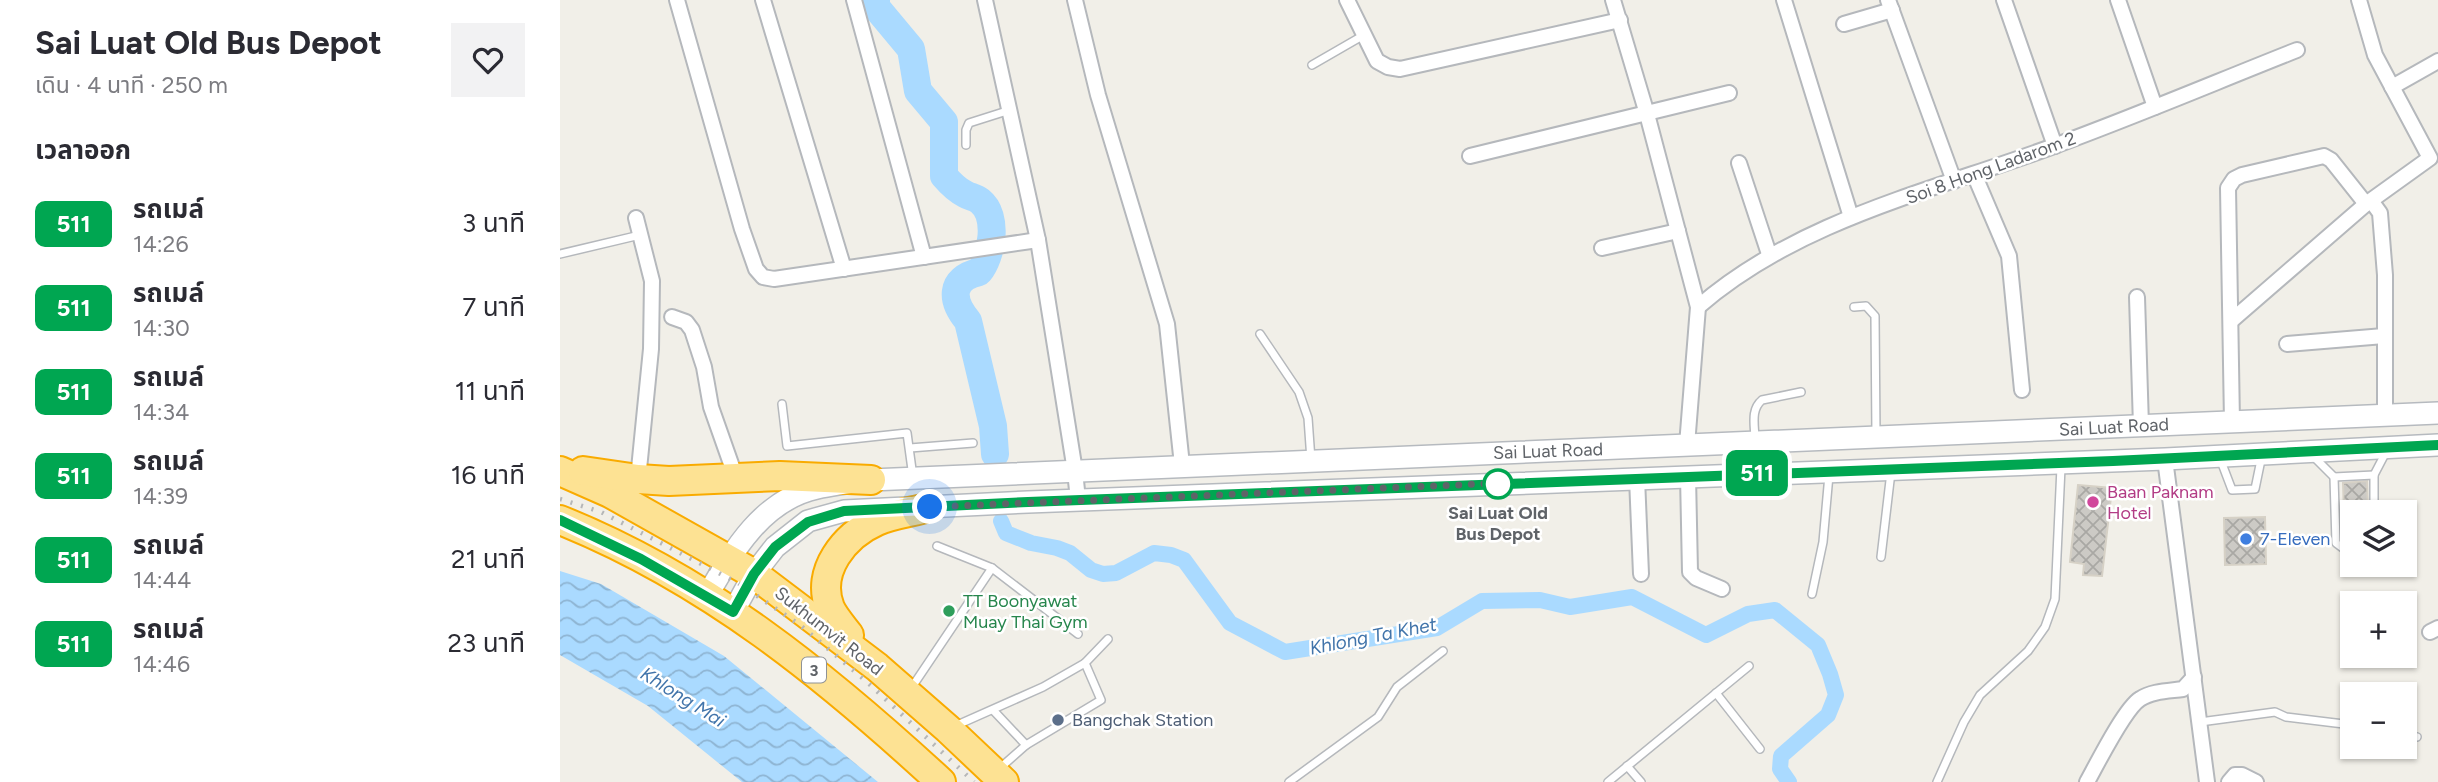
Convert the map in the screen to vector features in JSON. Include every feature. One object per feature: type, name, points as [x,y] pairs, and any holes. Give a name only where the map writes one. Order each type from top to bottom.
[{"type":"highway","points":[[560,466],[638,479],[688,481],[780,476],[871,480]]},
{"type":"highway","name":"Sukhumvit Road","points":[[560,471],[610,493],[754,574],[877,667],[1000,778]]},
{"type":"highway","points":[[877,667],[830,608],[827,586],[829,569],[839,551],[855,533],[878,520],[930,507]]},
{"type":"highway","name":"3","points":[[560,520],[641,559],[733,612],[840,691],[941,782]]},
{"type":"main road","name":"Sai Luat Road","points":[[707,596],[728,559],[753,526],[778,503],[814,489],[871,480],[2438,413]]},
{"type":"main road","points":[[1953,435],[1953,466]]},
{"type":"main road","name":"Sai Luat Road","points":[[733,612],[754,574],[775,547],[808,522],[844,511],[2165,459],[2438,445]]},
{"type":"street","points":[[677,0],[742,229],[756,268],[763,277],[774,279],[1038,240]]},
{"type":"street","points":[[763,0],[844,269]]},
{"type":"street","points":[[854,0],[925,257]]},
{"type":"street","points":[[985,0],[1038,240],[1078,500]]},
{"type":"street","points":[[1075,0],[1098,95],[1167,324],[1182,465]]},
{"type":"street","points":[[1347,0],[1377,61],[1400,69],[1620,20]]},
{"type":"street","points":[[1613,0],[1647,114],[1698,307],[1687,445]]},
{"type":"street","points":[[1784,0],[1851,217]]},
{"type":"street","points":[[2004,0],[2055,146]]},
{"type":"street","points":[[2119,0],[2155,107]]},
{"type":"street","points":[[2231,321],[2369,203],[2430,158],[2375,55],[2359,0]]},
{"type":"street","points":[[1844,24],[1890,5],[1954,181]]},
{"type":"street","name":"Soi 8 Hong Ladarom 2","points":[[1698,307],[1728,281],[1769,254],[1851,217],[2055,146],[2297,50]]},
{"type":"street","points":[[2392,87],[2438,61]]},
{"type":"street","points":[[1470,156],[1729,93]]},
{"type":"street","points":[[2232,422],[2228,188],[2234,180],[2242,176],[2324,156],[2331,160],[2380,213],[2385,275],[2385,415]]},
{"type":"street","points":[[1739,163],[1769,254]]},
{"type":"street","points":[[1974,174],[2009,256],[2022,390]]},
{"type":"street","points":[[636,218],[652,281],[652,335],[638,479]]},
{"type":"street","points":[[1602,248],[1678,231]]},
{"type":"street","points":[[2137,298],[2141,426]]},
{"type":"street","points":[[672,317],[686,322],[692,330],[704,366],[711,407],[736,478]]},
{"type":"street","points":[[2287,344],[2384,336]]},
{"type":"street","points":[[2165,459],[2207,782]]},
{"type":"street","points":[[1688,476],[1690,572],[1696,578],[1722,589]]},
{"type":"street","points":[[1637,478],[1642,573]]},
{"type":"street","points":[[2087,782],[2139,699],[2183,689],[2194,677]]},
{"type":"street","points":[[2229,782],[2235,775],[2242,775],[2256,782]]},
{"type":"lane","points":[[1312,65],[1364,35]]},
{"type":"lane","points":[[966,145],[965,130],[969,123],[1010,110]]},
{"type":"lane","points":[[560,254],[641,235]]},
{"type":"lane","points":[[1854,307],[1866,306],[1875,316],[1876,437]]},
{"type":"lane","points":[[1260,334],[1299,392],[1308,418],[1311,460]]},
{"type":"lane","points":[[1755,443],[1754,412],[1758,404],[1762,400],[1801,392]]},
{"type":"lane","points":[[782,404],[787,446],[907,433],[914,478]]},
{"type":"lane","points":[[909,448],[973,443]]},
{"type":"lane","points":[[2374,500],[2374,475],[2388,448]]},
{"type":"lane","points":[[2310,452],[2334,477],[2336,543],[2340,546]]},
{"type":"lane","points":[[2219,456],[2232,490],[2255,489],[2262,454]]},
{"type":"lane","points":[[1937,782],[1964,722],[1980,695],[2028,651],[2045,627],[2055,599],[2061,463]]},
{"type":"lane","points":[[1881,557],[1891,468]]},
{"type":"lane","points":[[1812,594],[1823,542],[1829,471]]},
{"type":"lane","points":[[2334,477],[2374,475]]},
{"type":"lane","points":[[937,546],[992,568],[1077,634]]},
{"type":"lane","points":[[908,693],[992,568]]},
{"type":"lane","points":[[948,729],[1043,687],[1085,663],[1108,639]]},
{"type":"lane","points":[[1289,782],[1378,717],[1397,687],[1443,651]]},
{"type":"lane","points":[[1000,778],[1004,763],[1026,745],[1101,700],[1085,663]]},
{"type":"lane","points":[[1608,782],[1749,666]]},
{"type":"lane","points":[[1716,693],[1760,748]]},
{"type":"lane","points":[[993,710],[1026,745]]},
{"type":"lane","points":[[2200,722],[2275,712],[2340,723]]},
{"type":"lane","points":[[1628,766],[1641,782]]},
{"type":"water","name":"Khlong Mai","points":[[560,571],[601,584],[724,656],[878,782],[742,782],[648,706],[560,655]]},
{"type":"building","points":[[2367,481],[2368,500],[2344,500],[2343,483]]},
{"type":"building","points":[[2078,485],[2112,488],[2102,576],[2083,575],[2084,564],[2070,562]]},
{"type":"building","points":[[2265,517],[2266,564],[2225,565],[2224,518]]},
{"type":"waterway","name":"Khlong Ta Khet","points":[[876,0],[876,7],[911,49],[918,91],[944,122],[944,176],[959,190],[980,201],[990,216],[992,236],[984,265],[979,272],[962,280],[958,285],[956,299],[968,321],[993,426],[995,454]]},
{"type":"waterway","name":"Khlong Ta Khet","points":[[1001,521],[1006,533],[1070,553],[1091,570],[1103,574],[1116,573],[1154,553],[1184,560],[1230,623],[1285,652],[1437,628],[1482,601],[1540,600],[1570,607],[1632,597],[1706,635],[1748,614],[1775,610],[1818,645],[1836,695],[1828,715],[1781,756],[1780,769],[1789,782]]},
{"type":"railway","points":[[560,499],[601,512],[738,583],[800,625],[866,681],[974,782]]},
{"type":"bus line","name":"511","points":[[560,520],[641,559],[733,612],[754,574],[775,547],[808,522],[844,511],[2165,459],[2438,445]]},
{"type":"place","name":"Sai Luat Old Bus Depot","points":[[1498,484]]},
{"type":"place","name":"Baan Paknam Hotel","points":[[2093,502]]},
{"type":"place","name":"7-Eleven","points":[[2246,539]]},
{"type":"place","name":"TT Boonyawat Muay Thai Gym","points":[[949,611]]},
{"type":"place","name":"Bangchak Station","points":[[1058,720]]},
{"type":"route","points":[[930,507],[1504,483],[1498,484]]}]
